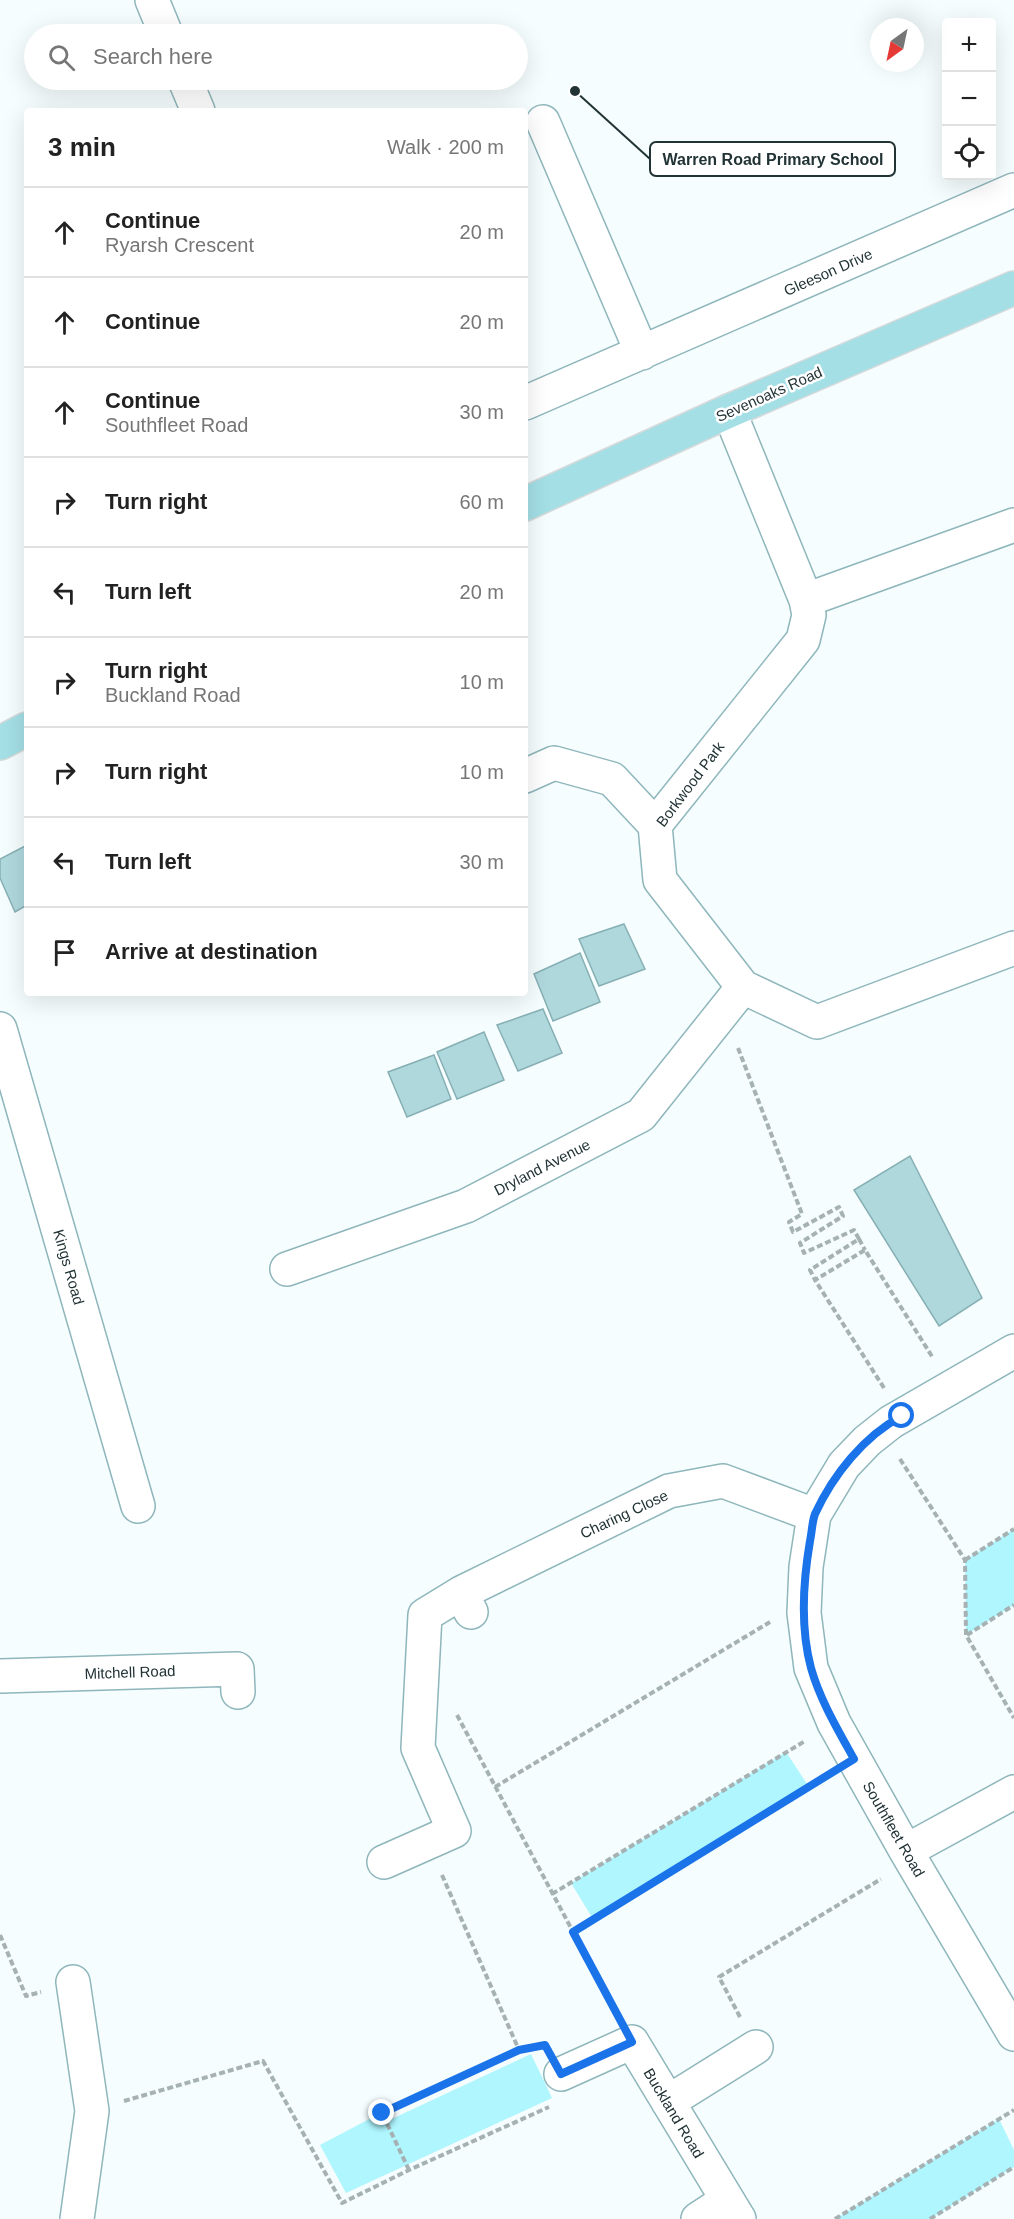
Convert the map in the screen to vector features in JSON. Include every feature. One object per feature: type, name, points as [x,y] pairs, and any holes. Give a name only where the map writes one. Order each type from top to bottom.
[{"type":"main road","name":"Sevenoaks Road","points":[[528,503],[729,411],[1014,288]]},
{"type":"main road","points":[[0,743],[24,731]]},
{"type":"street","points":[[152,0],[162,24]]},
{"type":"street","points":[[189,90],[197,108]]},
{"type":"street","points":[[543,122],[642,353]]},
{"type":"street","name":"Gleeson Drive","points":[[528,402],[1014,190]]},
{"type":"street","name":"Borkwood Park","points":[[729,411],[806,600],[809,615],[803,640],[655,825],[660,880],[733,999],[817,1022],[1014,948]]},
{"type":"street","points":[[806,600],[1014,525]]},
{"type":"street","points":[[528,775],[554,763],[612,779],[655,825]]},
{"type":"street","name":"Dryland Avenue","points":[[287,1269],[466,1206],[641,1115],[733,999]]},
{"type":"street","name":"Kings Road","points":[[0,1029],[138,1506]]},
{"type":"street","points":[[814,1515],[844,1465],[867,1441],[892,1423],[1014,1351]]},
{"type":"street","name":"Charing Close","points":[[428,1843],[454,1831],[418,1748],[424,1615],[466,1603],[669,1491],[723,1481],[814,1515]]},
{"type":"street","name":"Southfleet Road","points":[[814,1515],[806,1567],[804,1608],[811,1668],[834,1723],[1014,2034]]},
{"type":"street","name":"Mitchell Road","points":[[0,1676],[237,1669],[238,1692]]},
{"type":"street","points":[[909,1856],[1014,1792]]},
{"type":"street","points":[[384,1862],[428,1843]]},
{"type":"street","points":[[73,1982],[92,2111],[78,2219]]},
{"type":"street","points":[[561,2074],[632,2042]]},
{"type":"street","name":"Buckland Road","points":[[632,2042],[733,2209]]},
{"type":"street","points":[[668,2102],[756,2047]]},
{"type":"street","points":[[698,2219],[733,2209]]},
{"type":"path","points":[[733,999],[802,1214],[789,1222],[793,1232],[838,1207],[843,1216],[800,1243],[804,1253],[854,1230],[951,1387]]},
{"type":"path","points":[[859,1239],[810,1270],[965,1560],[966,1635],[1014,1718]]},
{"type":"path","points":[[815,1280],[865,1250]]},
{"type":"path","points":[[965,1560],[1014,1529]]},
{"type":"path","points":[[966,1635],[1014,1605]]},
{"type":"path","points":[[495,1787],[804,1608]]},
{"type":"path","points":[[456,1714],[632,2042]]},
{"type":"path","points":[[552,1894],[834,1723]]},
{"type":"path","points":[[573,1932],[854,1759]]},
{"type":"path","points":[[428,1843],[519,2050]]},
{"type":"path","points":[[756,2047],[718,1977],[909,1856]]},
{"type":"path","points":[[0,1935],[26,1996]]},
{"type":"path","points":[[92,2111],[263,2061],[342,2203],[409,2170],[571,2097],[545,2045],[519,2050],[382,2113],[409,2170]]},
{"type":"path","points":[[835,2219],[1014,2110]]},
{"type":"path","points":[[930,2219],[1014,2167]]},
{"type":"shaded area","points":[[1014,1529],[1014,1605],[966,1635],[965,1560]]},
{"type":"shaded area","points":[[786,1752],[809,1787],[593,1919],[571,1883]]},
{"type":"shaded area","points":[[531,2054],[552,2098],[346,2193],[320,2145],[375,2116],[381,2124]]},
{"type":"shaded area","points":[[999,2119],[1014,2150],[1014,2167],[930,2219],[835,2219]]},
{"type":"building","points":[[24,847],[24,907],[15,912],[0,878],[0,859]]},
{"type":"building","points":[[624,924],[645,969],[599,986],[579,939]]},
{"type":"building","points":[[580,953],[600,1002],[553,1021],[534,974]]},
{"type":"building","points":[[543,1009],[562,1053],[518,1071],[497,1025]]},
{"type":"building","points":[[484,1032],[504,1080],[457,1099],[437,1052]]},
{"type":"building","points":[[434,1055],[451,1099],[407,1117],[388,1072]]},
{"type":"building","points":[[910,1156],[982,1298],[939,1326],[854,1190]]},
{"type":"place","name":"Warren Road Primary School","points":[[575,91]]},
{"type":"route","points":[[382,2113],[519,2050],[545,2045],[561,2074],[632,2042],[573,1932],[854,1759],[834,1723],[811,1668],[804,1614],[806,1567],[814,1515],[844,1465],[867,1441],[902,1416]]}]
